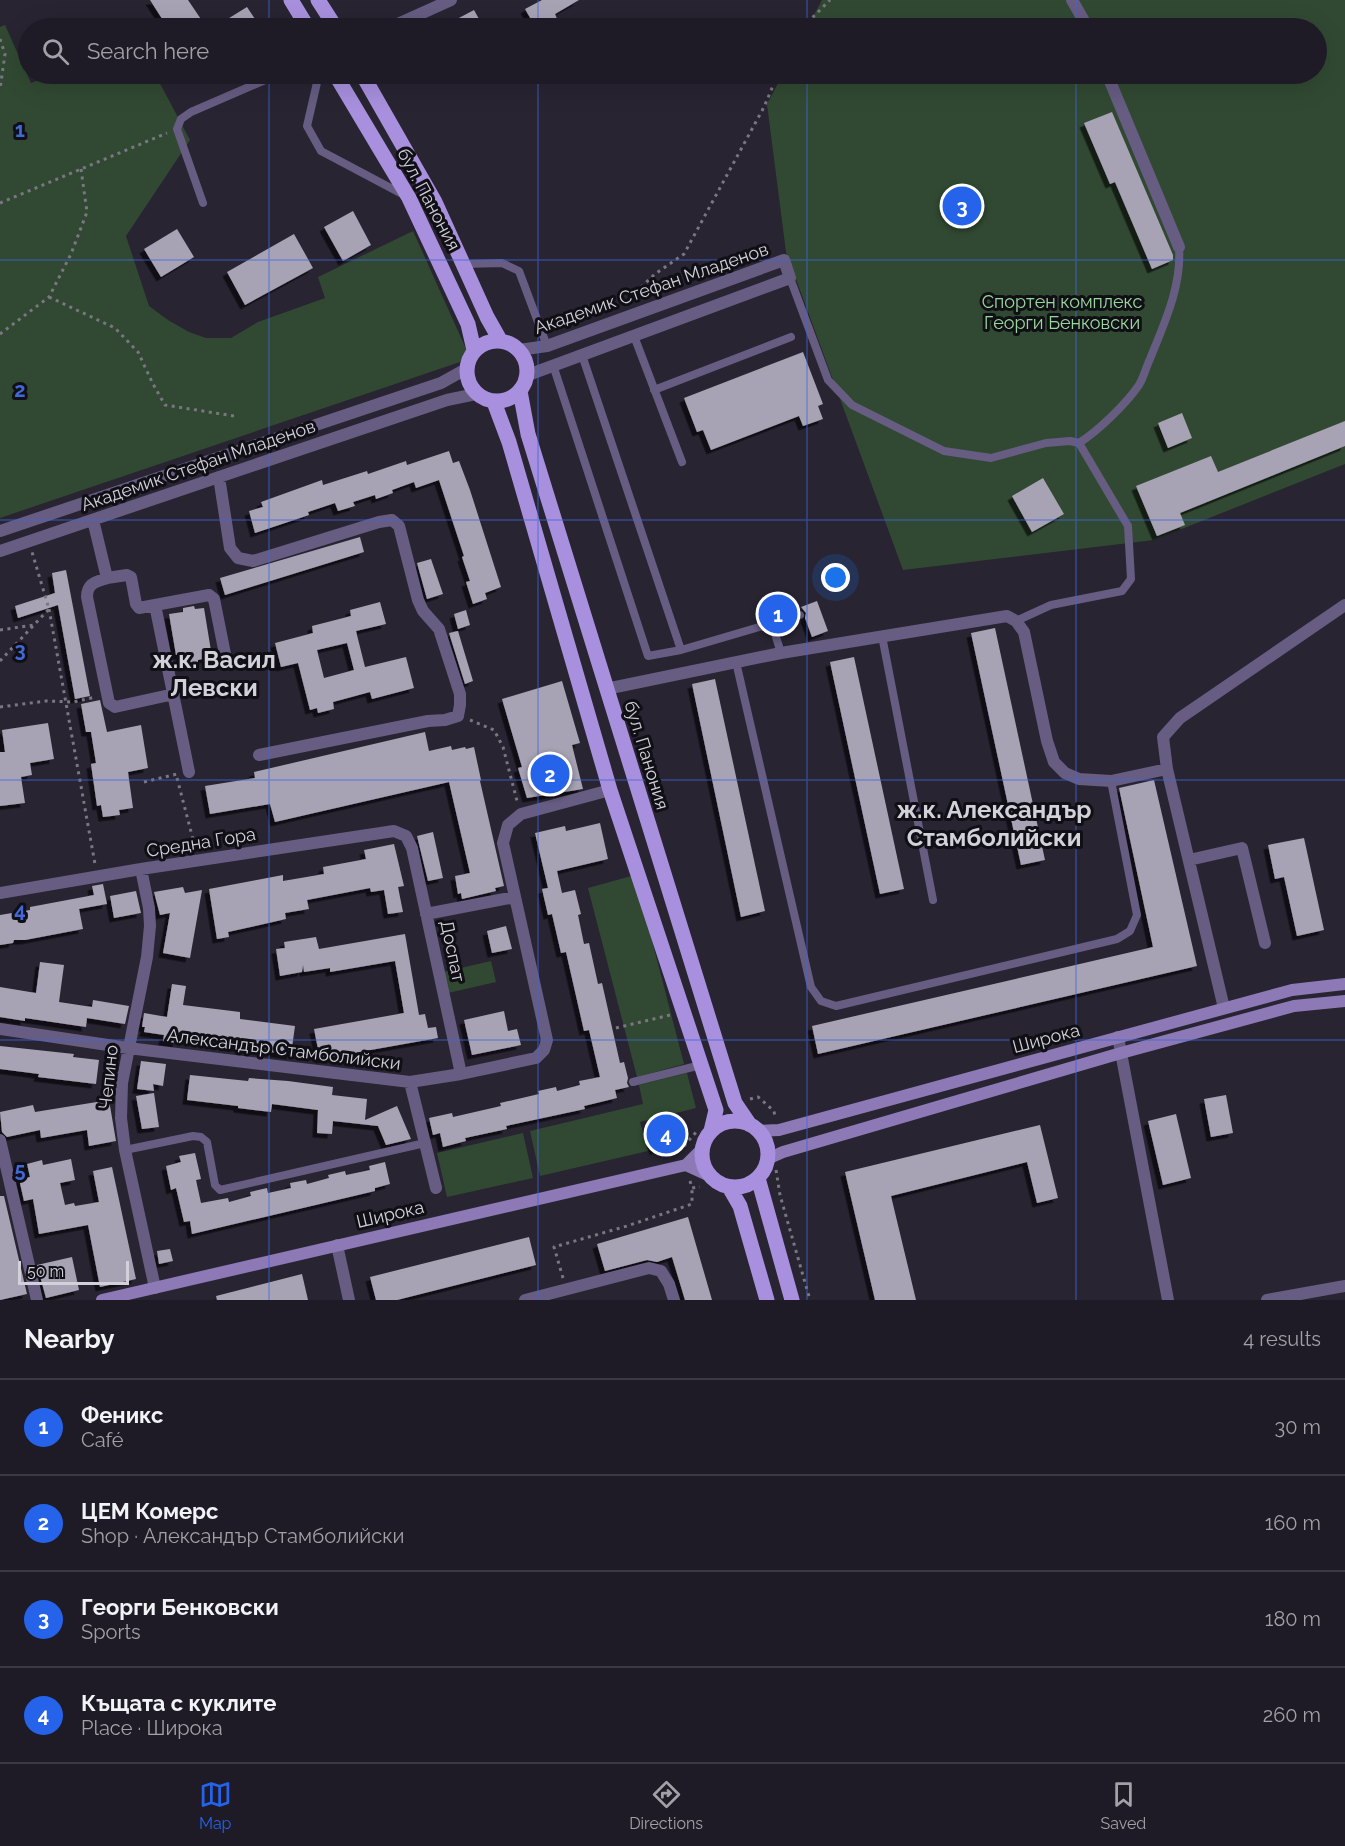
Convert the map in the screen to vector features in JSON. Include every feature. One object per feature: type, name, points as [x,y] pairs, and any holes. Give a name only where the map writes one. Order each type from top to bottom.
[{"type":"main road","points":[[291,0],[302,18]]},
{"type":"main road","points":[[318,0],[330,18]]},
{"type":"main road","name":"бул. Панония","points":[[341,84],[410,198],[468,324],[474,350]]},
{"type":"main road","name":"бул. Панония","points":[[368,84],[424,181],[487,317],[500,340]]},
{"type":"main road","points":[[500,340],[519,351],[525,360],[528,375],[520,391],[508,400],[494,402],[484,400],[476,394],[468,382],[466,369],[474,350],[488,342],[500,340]]},
{"type":"main road","name":"бул. Панония","points":[[520,391],[528,434],[735,1103],[766,1144],[767,1159]]},
{"type":"main road","points":[[494,402],[509,442],[610,790],[716,1110],[711,1131],[702,1149],[686,1165],[710,1181],[729,1187],[744,1186],[758,1178],[767,1159]]},
{"type":"main road","name":"Широка","points":[[754,1128],[778,1130],[1292,990],[1345,984]]},
{"type":"main road","name":"Широка","points":[[767,1159],[783,1152],[1121,1053],[1294,1006],[1345,1001]]},
{"type":"main road","points":[[711,1131],[726,1123],[742,1122],[754,1128]]},
{"type":"main road","points":[[702,1149],[703,1164],[710,1181]]},
{"type":"main road","name":"Широка","points":[[102,1300],[686,1165]]},
{"type":"main road","points":[[758,1178],[792,1300]]},
{"type":"main road","points":[[729,1187],[740,1206],[767,1300]]},
{"type":"street","points":[[411,18],[451,0]]},
{"type":"street","points":[[1072,0],[1082,18]]},
{"type":"street","points":[[1111,84],[1179,248]]},
{"type":"street","name":"Академик Стефан Младенов","points":[[519,351],[547,346],[784,260],[790,278],[528,375]]},
{"type":"street","name":"Академик Стефан Младенов","points":[[0,531],[441,383],[466,369]]},
{"type":"street","name":"Академик Стефан Младенов","points":[[0,551],[447,400],[476,394]]},
{"type":"street","points":[[219,477],[230,548],[237,558],[253,561],[380,522],[392,520],[399,526],[418,600],[423,611],[439,628],[460,694],[458,716],[259,755]]},
{"type":"street","points":[[93,519],[107,578]]},
{"type":"street","points":[[174,694],[115,707],[109,703],[87,597],[87,589],[93,582],[127,574],[131,577],[136,604],[139,608],[209,595],[214,599],[225,654]]},
{"type":"street","points":[[155,605],[189,772]]},
{"type":"street","points":[[1224,1008],[1167,769],[1163,737],[1180,718],[1345,605]]},
{"type":"street","points":[[606,689],[781,653],[1007,616],[1016,621],[1024,632],[1053,762],[1065,773],[1079,779],[1111,781],[1167,769]]},
{"type":"street","points":[[521,814],[610,790]]},
{"type":"street","name":"Александър Стамболийски","points":[[0,1029],[128,1048],[410,1082],[536,1058],[544,1050],[547,1040],[503,843],[508,825],[521,814]]},
{"type":"street","name":"Средна Гора","points":[[0,893],[394,831],[406,836]]},
{"type":"street","name":"Доспат","points":[[406,836],[412,848],[460,1074]]},
{"type":"street","points":[[1189,860],[1242,848],[1266,943]]},
{"type":"street","name":"Чепино","points":[[141,869],[149,908],[150,926],[147,957],[122,1083],[121,1118],[125,1150],[155,1288]]},
{"type":"street","points":[[426,914],[515,897]]},
{"type":"street","points":[[1118,1037],[1168,1300]]},
{"type":"street","points":[[410,1082],[436,1188]]},
{"type":"street","points":[[0,1140],[37,1300]]},
{"type":"street","points":[[337,1245],[349,1300]]},
{"type":"street","points":[[525,1300],[649,1268],[661,1271],[669,1284],[674,1300]]},
{"type":"street","points":[[1267,1300],[1345,1286]]},
{"type":"lane","points":[[203,203],[177,129],[182,119],[191,112],[256,84]]},
{"type":"lane","points":[[317,84],[307,126],[321,151],[410,198]]},
{"type":"lane","points":[[790,278],[828,380],[852,405],[944,451],[991,458],[1046,443],[1070,441],[1079,443],[1096,433],[1139,384],[1167,318],[1177,278],[1179,248]]},
{"type":"lane","points":[[464,264],[502,263],[519,272],[547,346]]},
{"type":"lane","points":[[634,336],[682,462]]},
{"type":"lane","points":[[654,390],[791,337]]},
{"type":"lane","points":[[582,355],[681,650]]},
{"type":"lane","points":[[553,365],[647,654],[650,657],[681,650],[800,615]]},
{"type":"lane","points":[[1016,621],[1051,605],[1122,591],[1131,579],[1128,526],[1079,443]]},
{"type":"lane","points":[[772,624],[781,653]]},
{"type":"lane","points":[[882,636],[933,900]]},
{"type":"lane","points":[[736,662],[811,987],[821,1001],[836,1006],[1117,939],[1130,931],[1137,915],[1111,781]]},
{"type":"lane","points":[[633,1082],[701,1065]]},
{"type":"lane","points":[[125,1150],[193,1136],[201,1137],[207,1142],[215,1185],[220,1190],[425,1143]]},
{"type":"path","points":[[812,18],[830,0]]},
{"type":"path","points":[[0,39],[5,54],[0,89]]},
{"type":"path","points":[[635,315],[638,290],[655,274],[684,254],[764,107],[774,84]]},
{"type":"path","points":[[0,202],[177,129]]},
{"type":"path","points":[[0,334],[49,297],[87,212],[81,169]]},
{"type":"path","points":[[49,297],[115,328],[138,352],[165,405],[234,416]]},
{"type":"path","points":[[28,541],[49,609],[97,877]]},
{"type":"path","points":[[0,661],[49,609]]},
{"type":"path","points":[[0,630],[35,624]]},
{"type":"path","points":[[0,707],[46,701],[73,702],[99,697]]},
{"type":"path","points":[[458,716],[479,722],[494,730],[503,747],[521,814]]},
{"type":"path","points":[[144,782],[189,772]]},
{"type":"path","points":[[176,775],[199,860]]},
{"type":"path","points":[[616,1028],[684,1012]]},
{"type":"path","points":[[735,1103],[758,1097],[774,1111],[778,1130]]},
{"type":"path","points":[[572,1288],[561,1276],[554,1247],[692,1204],[692,1188],[682,1148],[716,1110]]},
{"type":"path","points":[[783,1152],[784,1160],[776,1170],[780,1195],[810,1300]]},
{"type":"path","points":[[692,1188],[710,1181]]},
{"type":"green space","name":"Спортен комплекс Георги Бенковски","points":[[822,0],[1345,0],[1345,464],[1154,540],[903,570],[786,252],[767,104],[778,84],[1327,84],[1327,18],[812,18]]},
{"type":"green space","points":[[5,25],[18,54],[18,84],[160,84],[190,140],[126,236],[149,306],[168,320],[189,332],[206,338],[231,338],[258,322],[325,298],[318,277],[413,231],[467,351],[460,362],[0,518],[0,27]]},
{"type":"green space","points":[[635,875],[684,1064],[637,1077],[588,888]]},
{"type":"green space","points":[[491,961],[496,982],[448,993],[443,972]]},
{"type":"green space","points":[[687,1073],[696,1108],[640,1122],[648,1151],[540,1176],[530,1131],[643,1104],[639,1085]]},
{"type":"green space","points":[[523,1133],[533,1178],[447,1197],[437,1153]]},
{"type":"building","points":[[150,0],[188,0],[200,18],[162,18]]},
{"type":"building","points":[[542,0],[579,0],[555,14],[557,18],[530,18],[525,9]]},
{"type":"building","points":[[247,7],[254,18],[229,18]]},
{"type":"building","points":[[474,10],[478,18],[459,18]]},
{"type":"building","points":[[1112,112],[1173,255],[1173,260],[1152,269],[1115,182],[1110,184],[1084,123]]},
{"type":"building","points":[[353,211],[371,245],[343,261],[324,227]]},
{"type":"building","points":[[177,229],[194,257],[161,277],[144,249]]},
{"type":"building","points":[[294,234],[313,268],[245,305],[227,272]]},
{"type":"building","points":[[803,352],[823,404],[818,406],[823,419],[803,426],[799,416],[711,450],[703,430],[697,432],[684,398]]},
{"type":"building","points":[[1182,413],[1192,438],[1168,448],[1158,423]]},
{"type":"building","points":[[1345,421],[1345,446],[1180,513],[1185,525],[1157,536],[1136,486],[1211,456],[1218,472]]},
{"type":"building","points":[[449,451],[453,463],[459,461],[501,587],[485,593],[487,599],[473,604],[466,582],[470,581],[462,557],[464,556],[439,480],[416,488],[414,482],[376,499],[375,495],[353,502],[355,506],[338,511],[335,503],[308,512],[309,515],[255,533],[249,511],[263,507],[261,502],[322,480],[323,485],[367,471],[368,474],[406,461],[407,465]]},
{"type":"building","points":[[1043,478],[1064,514],[1032,532],[1012,496]]},
{"type":"building","points":[[360,537],[364,552],[225,595],[220,578]]},
{"type":"building","points":[[431,559],[443,594],[427,599],[417,563]]},
{"type":"building","points":[[66,570],[90,696],[75,699],[58,605],[18,618],[15,606],[55,593],[52,573]]},
{"type":"building","points":[[817,601],[828,631],[812,637],[805,618],[806,613],[801,607]]},
{"type":"building","points":[[380,602],[386,624],[356,631],[365,667],[406,657],[414,688],[372,699],[370,692],[333,702],[334,709],[318,713],[317,708],[310,710],[298,663],[281,667],[275,643],[313,633],[312,626],[351,616],[350,610]],"holes":[[[347,643],[354,670],[324,678],[317,650]]]},
{"type":"building","points":[[194,606],[195,609],[204,608],[212,657],[198,660],[198,665],[182,667],[180,655],[176,655],[169,614],[183,612],[183,608]]},
{"type":"building","points":[[466,610],[470,625],[458,629],[454,614]]},
{"type":"building","points":[[995,628],[1045,860],[1021,865],[971,633]]},
{"type":"building","points":[[458,631],[473,681],[465,684],[449,633]]},
{"type":"building","points":[[854,657],[904,889],[880,894],[830,662]]},
{"type":"building","points":[[715,679],[765,911],[741,917],[692,684]]},
{"type":"building","points":[[562,681],[580,743],[572,745],[583,789],[527,798],[518,768],[522,767],[502,699]]},
{"type":"building","points":[[100,700],[107,732],[141,725],[148,768],[128,772],[133,808],[119,810],[120,815],[103,817],[101,805],[97,806],[91,764],[96,763],[91,732],[86,732],[81,704]]},
{"type":"building","points":[[48,723],[54,759],[30,763],[32,775],[21,777],[25,803],[0,806],[0,752],[5,752],[2,730]]},
{"type":"building","points":[[425,732],[429,751],[451,746],[452,750],[474,747],[504,886],[495,888],[496,891],[462,899],[461,893],[458,894],[455,876],[470,873],[449,782],[275,822],[270,804],[210,814],[205,786],[255,778],[254,772]]},
{"type":"building","points":[[1154,780],[1197,966],[818,1054],[812,1026],[1153,947],[1119,788]]},
{"type":"building","points":[[600,823],[608,859],[557,871],[562,893],[575,890],[581,914],[578,915],[584,944],[589,943],[598,984],[602,983],[620,1063],[624,1062],[629,1087],[615,1090],[617,1098],[584,1106],[585,1109],[506,1126],[507,1129],[465,1138],[466,1141],[443,1147],[440,1133],[433,1135],[429,1118],[452,1113],[453,1117],[501,1106],[500,1103],[539,1094],[538,1091],[556,1087],[557,1091],[580,1085],[579,1081],[600,1077],[589,1030],[584,1031],[566,952],[561,953],[552,914],[548,915],[542,889],[548,888],[535,833],[565,826],[566,831]]},
{"type":"building","points":[[433,832],[443,878],[428,881],[417,836]]},
{"type":"building","points":[[1304,838],[1324,930],[1297,936],[1284,877],[1275,879],[1268,845]]},
{"type":"building","points":[[394,844],[404,886],[398,887],[403,912],[388,914],[384,890],[371,892],[370,888],[307,900],[309,909],[285,913],[286,919],[228,932],[229,937],[217,939],[209,889],[283,875],[283,881],[324,874],[323,867],[366,859],[364,850]]},
{"type":"building","points":[[103,884],[107,904],[79,909],[83,929],[14,940],[13,943],[0,945],[0,915],[94,895],[92,886]]},
{"type":"building","points":[[183,887],[185,893],[202,890],[190,958],[163,953],[170,913],[160,915],[154,892]]},
{"type":"building","points":[[136,891],[141,913],[114,918],[110,896]]},
{"type":"building","points":[[506,926],[512,949],[492,953],[487,931]]},
{"type":"building","points":[[405,934],[419,1015],[425,1014],[428,1028],[436,1027],[438,1038],[320,1059],[314,1029],[404,1013],[395,961],[330,972],[330,968],[304,972],[303,965],[302,972],[280,976],[276,949],[285,948],[284,942],[316,937],[319,949]]},
{"type":"building","points":[[40,962],[64,965],[59,1002],[92,1007],[93,1000],[129,1006],[125,1024],[87,1018],[86,1027],[25,1018],[25,1021],[0,1017],[0,987],[36,993]]},
{"type":"building","points":[[172,984],[186,986],[183,1005],[240,1012],[240,1019],[295,1026],[291,1055],[250,1049],[251,1040],[179,1032],[177,1043],[163,1041],[164,1035],[144,1032],[145,1027],[142,1027],[144,1013],[167,1017]]},
{"type":"building","points":[[504,1011],[508,1031],[517,1029],[521,1045],[472,1055],[464,1020]]},
{"type":"building","points":[[0,1046],[74,1054],[73,1057],[99,1060],[96,1084],[38,1077],[39,1074],[0,1069]]},
{"type":"building","points":[[141,1061],[166,1064],[163,1086],[153,1084],[154,1091],[137,1089]]},
{"type":"building","points":[[190,1075],[248,1081],[249,1078],[288,1081],[333,1087],[332,1095],[367,1099],[365,1120],[397,1106],[411,1139],[386,1145],[378,1126],[333,1121],[332,1134],[317,1133],[318,1110],[272,1104],[271,1112],[187,1100]]},
{"type":"building","points":[[154,1093],[159,1127],[142,1129],[136,1096]]},
{"type":"building","points":[[1226,1095],[1233,1133],[1211,1137],[1204,1099]]},
{"type":"building","points":[[109,1100],[116,1141],[89,1146],[87,1130],[41,1138],[40,1130],[7,1137],[2,1132],[0,1112],[33,1105],[35,1112]]},
{"type":"building","points":[[1176,1114],[1191,1178],[1163,1185],[1148,1121]]},
{"type":"building","points":[[677,1119],[683,1142],[654,1150],[648,1126]]},
{"type":"building","points":[[1040,1125],[1058,1198],[1037,1203],[1027,1162],[891,1196],[916,1300],[875,1300],[845,1172]]},
{"type":"building","points":[[195,1153],[201,1179],[196,1180],[201,1203],[228,1198],[229,1202],[251,1196],[250,1192],[267,1188],[268,1193],[291,1188],[290,1183],[306,1180],[307,1184],[345,1171],[346,1175],[370,1170],[369,1166],[385,1162],[390,1184],[375,1188],[375,1191],[192,1234],[190,1221],[184,1222],[176,1188],[171,1190],[166,1166],[181,1162],[179,1156]]},
{"type":"building","points":[[71,1159],[75,1180],[60,1183],[65,1205],[74,1203],[75,1206],[99,1202],[93,1171],[112,1167],[136,1279],[100,1287],[88,1225],[39,1234],[33,1199],[24,1201],[19,1179],[30,1177],[27,1164],[42,1160],[43,1165]]},
{"type":"building","points":[[0,1196],[4,1196],[27,1294],[0,1300]]},
{"type":"building","points":[[688,1217],[712,1300],[685,1300],[672,1257],[657,1262],[647,1260],[605,1271],[597,1244]]},
{"type":"building","points":[[529,1237],[536,1265],[397,1300],[376,1300],[370,1277]]},
{"type":"building","points":[[170,1249],[173,1261],[159,1264],[157,1251]]},
{"type":"building","points":[[72,1257],[79,1290],[46,1298],[37,1265]]},
{"type":"building","points":[[302,1274],[308,1300],[217,1300],[216,1296]]},
{"type":"place","name":"Георги Бенковски","points":[[962,206]]},
{"type":"place","name":"Феникс","points":[[778,614]]},
{"type":"place","name":"ЦЕМ Комерс","points":[[550,774]]},
{"type":"place","name":"Къщата с куклите","points":[[666,1134]]},
{"type":"district","name":"ж.к. Васил Левски","points":[[214,673]]},
{"type":"district","name":"ж.к. Александър Стамболийски","points":[[994,823]]}]
